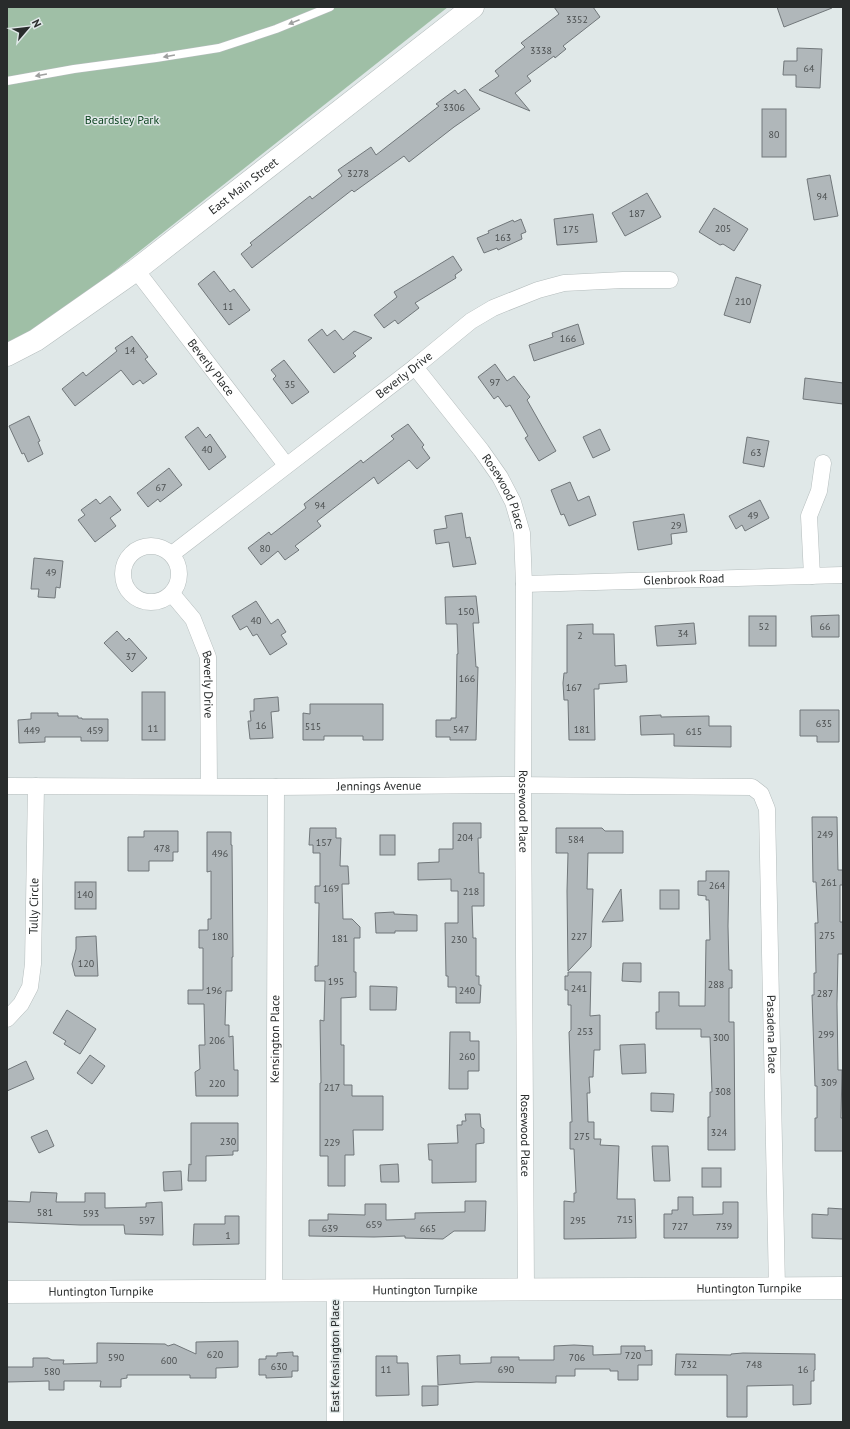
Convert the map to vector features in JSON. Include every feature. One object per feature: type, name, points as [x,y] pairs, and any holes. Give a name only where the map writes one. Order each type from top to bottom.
[{"type":"main road","name":"East Main Street","points":[[7,356],[36,340],[136,270],[473,7]]},
{"type":"main road","name":"Huntington Turnpike","points":[[7,1292],[843,1288]]},
{"type":"street","name":"Beverly Place","points":[[136,270],[286,465]]},
{"type":"street","name":"Beverly Drive","points":[[172,554],[415,367],[471,321],[493,308],[538,290],[564,283],[623,280],[670,280]]},
{"type":"street","name":"Rosewood Place","points":[[415,367],[482,450],[500,477],[513,502],[522,533],[524,584],[523,786],[526,1290]]},
{"type":"street","points":[[812,576],[809,516],[819,491],[823,463]]},
{"type":"street","points":[[155,545],[164,548],[172,554],[178,565],[180,579],[172,594],[164,600],[154,602],[145,602],[136,598],[124,583],[123,574],[125,564],[129,556],[136,550],[145,546],[155,545]]},
{"type":"street","name":"Glenbrook Road","points":[[524,584],[843,575]]},
{"type":"street","name":"Beverly Drive","points":[[172,594],[193,619],[208,657],[209,786]]},
{"type":"street","name":"Jennings Avenue","points":[[7,786],[752,787]]},
{"type":"street","name":"Tully Circle","points":[[7,1019],[21,1004],[30,987],[33,964],[36,786]]},
{"type":"street","name":"Kensington Place","points":[[274,1291],[276,787]]},
{"type":"street","name":"Pasadena Place","points":[[752,787],[761,794],[767,809],[777,1288]]},
{"type":"street","name":"East Kensington Place","points":[[335,1290],[335,1422]]},
{"type":"lane","points":[[7,81],[74,69],[219,48],[276,29],[330,7]]},
{"type":"green space","name":"Beardsley Park","points":[[7,7],[448,7],[45,326],[7,346]]},
{"type":"building","points":[[554,7],[593,7],[600,17],[563,46],[566,49],[555,58],[554,56],[527,76],[531,81],[515,93],[530,111],[479,90],[499,76],[495,71],[525,47],[521,43],[559,14]]},
{"type":"building","points":[[777,7],[832,7],[832,8],[784,27]]},
{"type":"building","points":[[797,48],[822,49],[820,88],[796,87],[796,75],[783,75],[784,61],[797,61]]},
{"type":"building","points":[[465,89],[480,109],[409,162],[404,156],[354,192],[352,190],[252,268],[241,254],[252,245],[250,243],[310,196],[312,199],[342,176],[338,170],[371,147],[376,155],[439,106],[436,104],[455,90],[458,94]]},
{"type":"building","points":[[762,109],[786,109],[786,157],[762,157]]},
{"type":"building","points":[[830,175],[838,216],[814,220],[807,179]]},
{"type":"building","points":[[647,193],[661,217],[625,236],[612,213]]},
{"type":"building","points":[[714,208],[748,229],[734,251],[723,244],[720,245],[699,232]]},
{"type":"building","points":[[593,214],[597,242],[557,245],[554,219]]},
{"type":"building","points":[[521,219],[526,232],[521,234],[522,239],[498,250],[497,248],[484,253],[477,238],[489,233],[488,231],[513,220],[514,222]]},
{"type":"building","points":[[453,256],[462,270],[455,275],[456,278],[415,303],[419,308],[398,324],[395,320],[384,328],[374,315],[397,297],[394,292]]},
{"type":"building","points":[[214,271],[230,292],[234,289],[250,310],[229,325],[198,284]]},
{"type":"building","points":[[736,277],[761,285],[750,323],[724,315]]},
{"type":"building","points":[[578,324],[584,344],[534,361],[529,345],[553,337],[552,333]]},
{"type":"building","points":[[322,329],[327,336],[335,330],[343,340],[354,331],[372,338],[353,353],[356,356],[334,373],[308,340]]},
{"type":"building","points":[[132,336],[148,357],[145,359],[157,374],[143,384],[140,380],[133,385],[121,370],[75,406],[62,389],[83,372],[86,376],[117,351],[115,348]]},
{"type":"building","points":[[284,360],[309,392],[292,404],[273,379],[276,376],[271,370]]},
{"type":"building","points":[[495,364],[507,381],[514,376],[530,397],[527,400],[556,451],[539,461],[525,438],[528,436],[510,405],[506,407],[498,396],[494,399],[478,377]]},
{"type":"building","points":[[805,378],[843,383],[843,404],[803,399]]},
{"type":"building","points":[[29,416],[40,441],[38,442],[43,454],[28,462],[24,453],[22,454],[9,426]]},
{"type":"building","points":[[408,424],[424,445],[422,447],[430,458],[417,469],[409,460],[378,484],[374,477],[317,521],[321,526],[295,546],[299,550],[285,560],[278,551],[261,565],[248,548],[269,532],[271,535],[306,508],[304,504],[361,460],[363,463],[394,439],[391,436]]},
{"type":"building","points":[[198,427],[206,438],[210,434],[226,457],[209,470],[185,437]]},
{"type":"building","points":[[600,429],[610,450],[593,458],[583,437]]},
{"type":"building","points":[[747,437],[769,441],[764,467],[743,463]]},
{"type":"building","points":[[169,468],[182,485],[160,502],[158,499],[148,507],[137,493]]},
{"type":"building","points":[[570,482],[578,501],[589,496],[596,515],[569,526],[564,514],[561,515],[551,490]]},
{"type":"building","points":[[110,496],[121,510],[110,518],[116,526],[95,542],[78,520],[85,515],[81,510],[96,499],[100,504]]},
{"type":"building","points":[[760,500],[769,518],[745,531],[742,525],[736,529],[729,516]]},
{"type":"building","points":[[462,513],[466,538],[470,537],[476,564],[453,567],[449,542],[436,544],[434,530],[447,528],[445,516]]},
{"type":"building","points":[[684,514],[687,532],[671,534],[672,544],[638,550],[633,522]]},
{"type":"building","points":[[34,558],[63,561],[60,588],[56,587],[55,598],[38,597],[39,589],[31,589]]},
{"type":"building","points":[[476,596],[479,623],[473,623],[476,667],[478,667],[476,740],[450,740],[450,737],[436,737],[436,720],[451,720],[451,718],[456,718],[458,654],[457,624],[446,624],[445,597]]},
{"type":"building","points":[[256,601],[271,624],[278,619],[286,632],[281,635],[287,644],[270,655],[257,634],[253,636],[247,626],[240,630],[232,616]]},
{"type":"building","points":[[839,615],[839,637],[812,637],[811,616]]},
{"type":"building","points":[[749,616],[776,616],[776,646],[749,646]]},
{"type":"building","points":[[694,623],[696,644],[657,646],[655,626]]},
{"type":"building","points":[[593,624],[593,634],[614,634],[615,666],[626,665],[627,682],[599,684],[599,689],[594,689],[595,740],[569,740],[568,700],[564,700],[563,683],[564,673],[567,673],[567,625]]},
{"type":"building","points":[[117,631],[126,641],[129,638],[147,658],[132,672],[104,643]]},
{"type":"building","points":[[142,692],[165,692],[165,740],[142,740]]},
{"type":"building","points":[[278,697],[279,711],[271,712],[273,738],[250,739],[248,721],[251,721],[250,711],[254,711],[254,699]]},
{"type":"building","points":[[310,704],[383,704],[383,740],[363,740],[363,736],[324,736],[324,740],[303,740],[303,713],[310,714]]},
{"type":"building","points":[[800,710],[839,710],[839,742],[817,742],[817,736],[800,736]]},
{"type":"building","points":[[31,713],[58,713],[58,716],[78,716],[78,718],[82,719],[108,719],[108,741],[81,741],[81,737],[45,737],[45,742],[19,743],[18,720],[31,719]]},
{"type":"building","points":[[661,715],[661,717],[709,716],[709,726],[731,726],[731,747],[674,746],[674,734],[641,735],[640,716]]},
{"type":"building","points":[[812,817],[837,817],[838,870],[843,870],[843,885],[840,885],[840,922],[843,922],[843,954],[838,954],[837,1004],[838,1070],[842,1070],[841,1118],[843,1118],[843,1151],[815,1151],[817,1086],[815,1086],[812,995],[814,995],[814,973],[816,973],[815,923],[818,923],[816,882],[813,882]]},
{"type":"building","points":[[453,823],[481,823],[481,838],[478,838],[479,873],[484,873],[484,906],[472,906],[473,938],[476,938],[476,976],[479,976],[479,985],[481,985],[480,1003],[456,1003],[456,987],[448,987],[448,976],[446,976],[445,923],[458,923],[458,891],[451,891],[451,879],[418,880],[418,863],[439,862],[439,849],[453,849]]},
{"type":"building","points":[[310,828],[336,828],[336,838],[341,838],[340,866],[348,866],[349,884],[342,884],[343,919],[352,919],[360,927],[360,938],[354,938],[356,997],[341,998],[341,1045],[344,1045],[344,1085],[352,1085],[352,1096],[383,1096],[383,1130],[353,1130],[354,1155],[345,1155],[345,1186],[328,1186],[328,1156],[320,1156],[320,1020],[324,1021],[325,981],[315,981],[315,966],[318,966],[319,903],[315,903],[315,886],[320,886],[320,853],[313,853],[313,845],[309,845]]},
{"type":"building","points":[[556,828],[602,828],[605,831],[623,831],[623,853],[588,853],[587,889],[593,889],[591,947],[568,971],[568,853],[556,853]]},
{"type":"building","points":[[144,831],[178,831],[178,852],[173,852],[173,861],[149,861],[149,871],[128,871],[128,837],[144,837]]},
{"type":"building","points":[[207,832],[231,832],[233,957],[232,991],[226,991],[225,1025],[229,1025],[229,1037],[233,1036],[234,1070],[238,1070],[238,1096],[196,1096],[195,1072],[200,1069],[199,1045],[205,1045],[204,1004],[188,1004],[188,990],[203,990],[203,948],[199,948],[199,930],[208,930],[208,919],[211,919],[211,871],[207,872]]},
{"type":"building","points":[[380,835],[395,835],[395,855],[380,855]]},
{"type":"building","points":[[706,871],[729,871],[729,970],[732,970],[732,988],[729,988],[729,1022],[734,1022],[735,1150],[708,1150],[708,1117],[710,1117],[710,1092],[712,1092],[710,1037],[701,1037],[701,1029],[656,1029],[656,1012],[659,1012],[659,992],[679,992],[679,1006],[705,1006],[706,940],[710,940],[709,900],[706,900],[706,896],[698,895],[698,881],[706,881]]},
{"type":"building","points":[[75,882],[96,882],[96,909],[75,909]]},
{"type":"building","points":[[621,889],[623,921],[602,922]]},
{"type":"building","points":[[660,890],[679,890],[679,909],[660,909]]},
{"type":"building","points":[[394,912],[394,914],[417,915],[417,931],[376,933],[375,913]]},
{"type":"building","points":[[96,936],[98,976],[75,976],[72,964],[76,949],[76,937]]},
{"type":"building","points":[[623,963],[641,963],[641,982],[622,981]]},
{"type":"building","points":[[568,972],[591,972],[590,1016],[600,1015],[600,1050],[594,1050],[593,1077],[589,1077],[590,1093],[587,1093],[588,1122],[594,1122],[594,1139],[601,1139],[600,1145],[619,1146],[617,1199],[635,1199],[636,1238],[564,1239],[564,1201],[574,1202],[574,1193],[576,1193],[574,1149],[570,1149],[570,1122],[572,1122],[569,1032],[571,1030],[571,1005],[568,1005],[568,990],[565,990],[565,976],[568,976]]},
{"type":"building","points":[[370,986],[397,987],[396,1010],[370,1010]]},
{"type":"building","points":[[67,1010],[96,1029],[80,1054],[64,1044],[66,1041],[53,1033]]},
{"type":"building","points":[[450,1032],[470,1032],[470,1041],[479,1041],[479,1071],[468,1071],[468,1089],[449,1089]]},
{"type":"building","points":[[645,1044],[646,1073],[622,1074],[620,1045]]},
{"type":"building","points":[[90,1055],[105,1066],[92,1084],[77,1073]]},
{"type":"building","points":[[26,1061],[34,1079],[7,1091],[7,1070]]},
{"type":"building","points":[[651,1093],[674,1094],[673,1112],[651,1111]]},
{"type":"building","points":[[465,1114],[480,1114],[481,1127],[484,1129],[484,1143],[476,1144],[476,1182],[432,1183],[432,1160],[429,1160],[428,1144],[458,1143],[457,1125],[462,1125],[462,1121],[466,1121]]},
{"type":"building","points":[[191,1123],[238,1123],[238,1151],[233,1151],[233,1155],[206,1156],[206,1181],[188,1181],[189,1164],[191,1165]]},
{"type":"building","points":[[47,1130],[54,1146],[39,1153],[31,1137]]},
{"type":"building","points":[[652,1146],[668,1146],[670,1181],[654,1181]]},
{"type":"building","points":[[398,1164],[399,1182],[381,1182],[380,1165]]},
{"type":"building","points":[[702,1168],[721,1168],[721,1187],[702,1187]]},
{"type":"building","points":[[181,1171],[182,1190],[164,1191],[163,1172]]},
{"type":"building","points":[[31,1192],[57,1193],[56,1202],[85,1202],[85,1193],[105,1193],[105,1208],[146,1207],[146,1203],[162,1202],[163,1235],[125,1234],[124,1225],[7,1222],[7,1201],[30,1202]]},
{"type":"building","points":[[678,1197],[693,1197],[693,1215],[723,1214],[723,1202],[738,1202],[738,1238],[664,1238],[664,1214],[672,1214],[672,1210],[678,1210]]},
{"type":"building","points":[[465,1201],[486,1201],[485,1231],[454,1231],[443,1239],[405,1238],[405,1236],[309,1236],[309,1220],[328,1220],[328,1214],[365,1215],[365,1204],[386,1204],[386,1220],[415,1219],[415,1213],[465,1212]]},
{"type":"building","points":[[828,1208],[843,1209],[843,1239],[812,1238],[812,1214],[828,1215]]},
{"type":"building","points":[[225,1216],[239,1216],[239,1244],[193,1245],[194,1224],[225,1224]]},
{"type":"building","points":[[238,1341],[238,1367],[216,1368],[216,1378],[190,1378],[190,1375],[127,1375],[127,1378],[121,1379],[121,1387],[100,1387],[101,1381],[64,1381],[64,1390],[49,1390],[49,1381],[7,1382],[7,1367],[33,1367],[33,1358],[64,1360],[63,1364],[97,1363],[97,1343],[165,1344],[168,1346],[174,1344],[196,1354],[196,1342]]},
{"type":"building","points":[[554,1346],[593,1346],[593,1355],[621,1354],[621,1346],[645,1346],[645,1351],[652,1350],[652,1365],[638,1365],[638,1380],[618,1380],[618,1371],[610,1371],[610,1369],[575,1369],[575,1376],[556,1376],[556,1383],[476,1382],[438,1385],[437,1356],[460,1355],[460,1364],[491,1363],[491,1357],[519,1357],[519,1360],[554,1360]]},
{"type":"building","points":[[293,1352],[293,1356],[298,1356],[298,1371],[292,1371],[292,1377],[266,1378],[266,1375],[259,1375],[259,1359],[266,1359],[266,1356],[277,1356],[277,1353]]},
{"type":"building","points":[[743,1353],[815,1354],[814,1381],[811,1381],[811,1404],[793,1405],[793,1385],[747,1386],[747,1417],[727,1417],[727,1375],[675,1375],[676,1354],[731,1355]]},
{"type":"building","points":[[376,1356],[397,1356],[397,1363],[408,1363],[409,1395],[376,1396]]},
{"type":"building","points":[[422,1386],[438,1386],[438,1405],[422,1406]]}]
